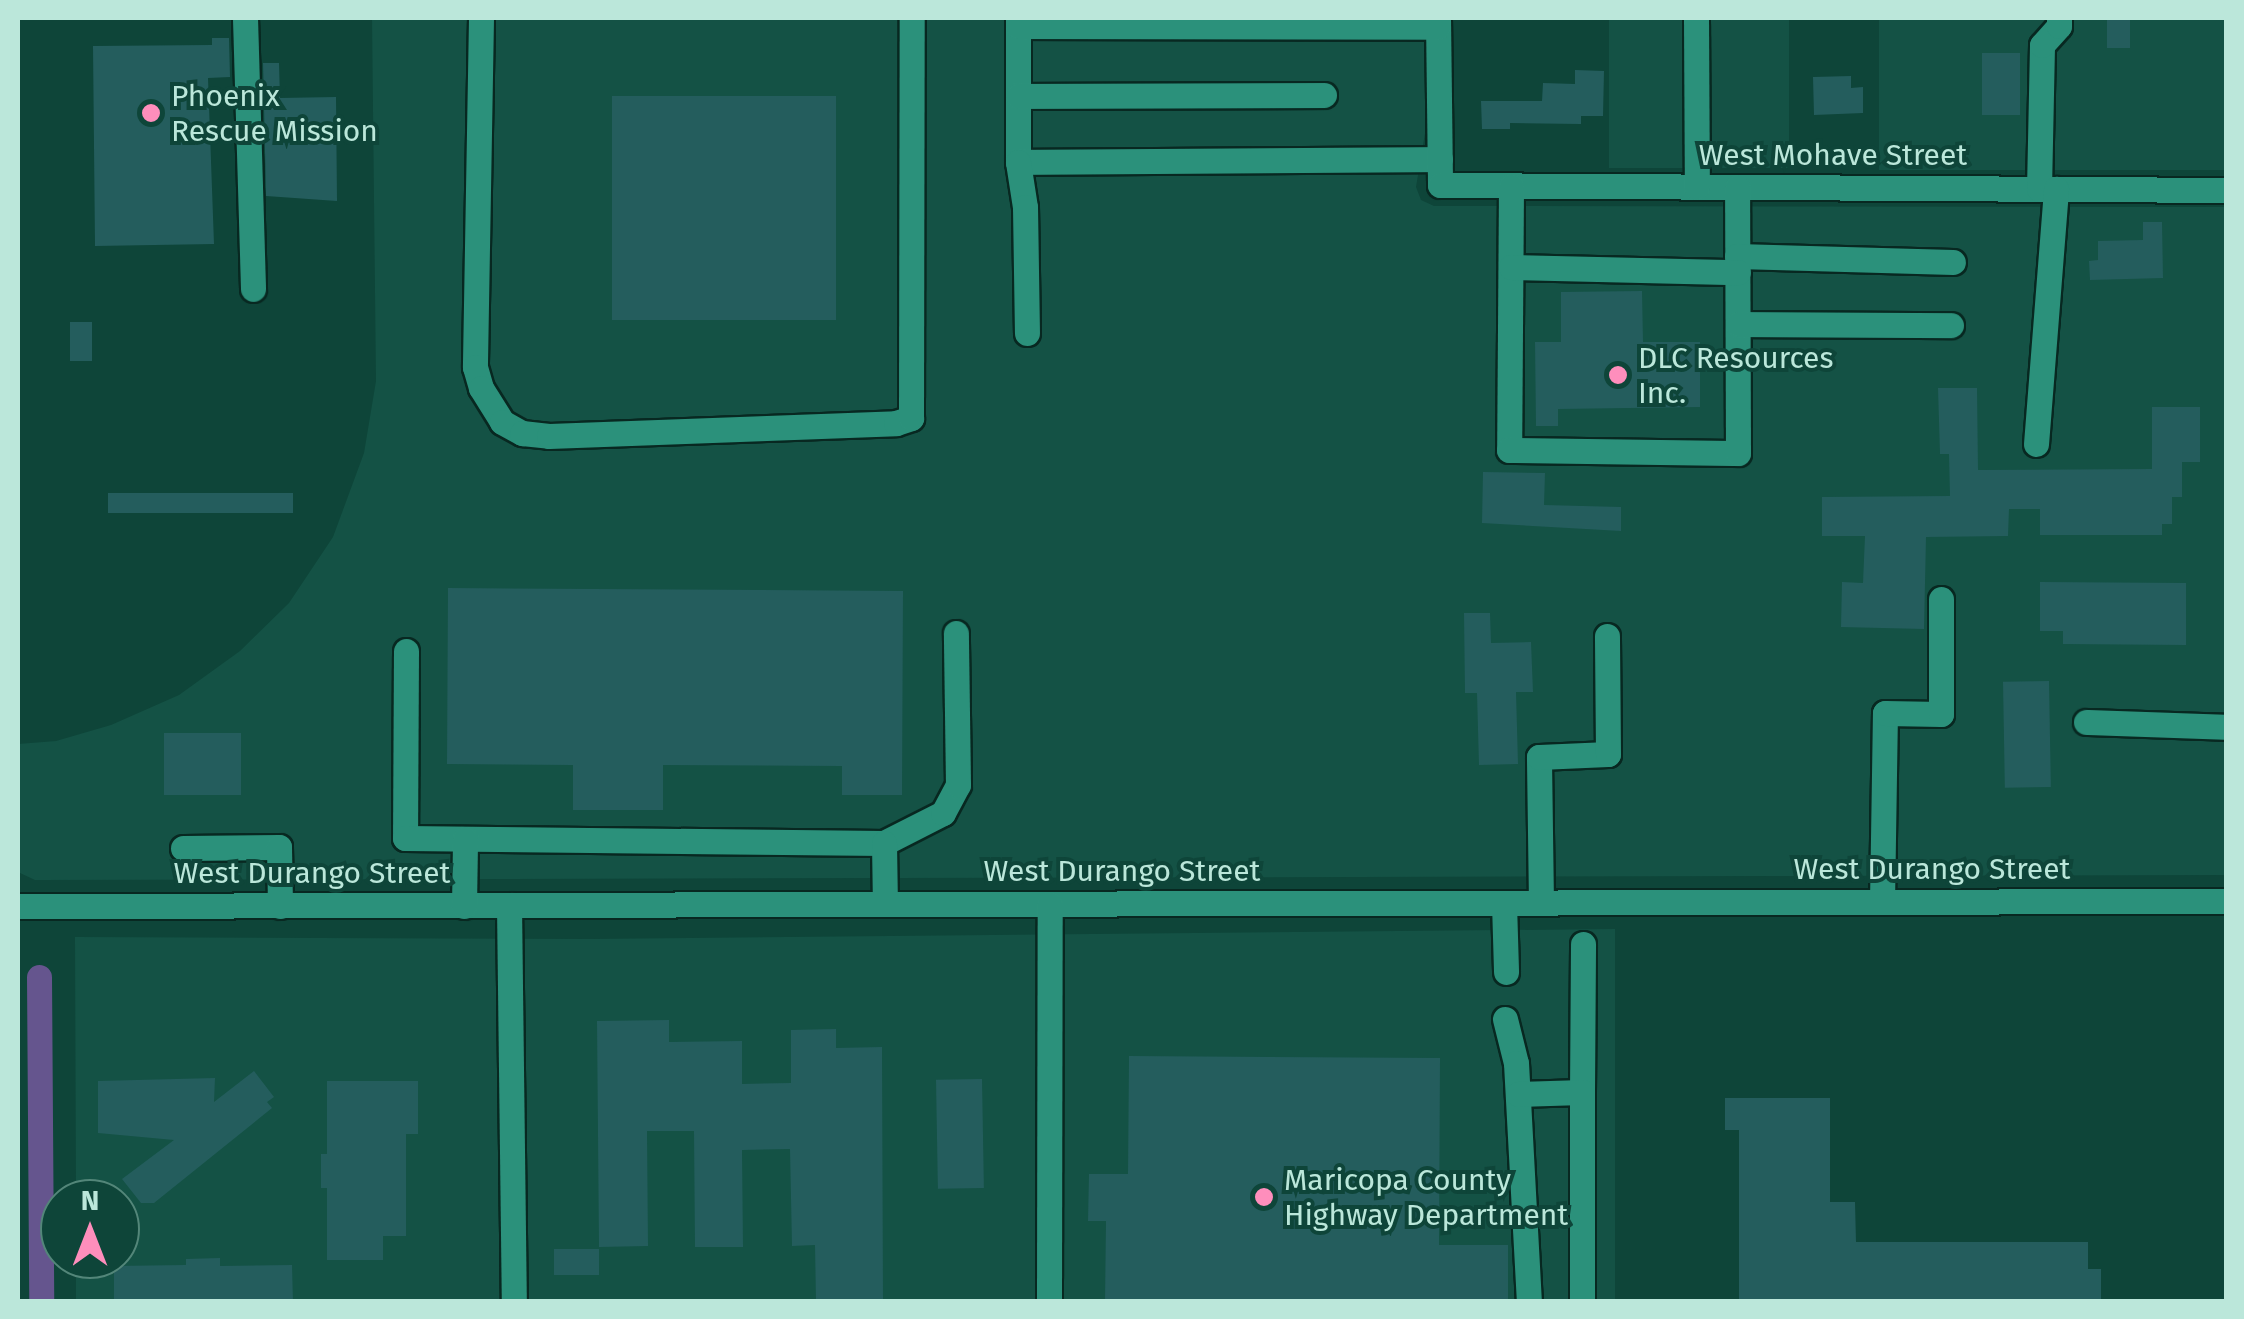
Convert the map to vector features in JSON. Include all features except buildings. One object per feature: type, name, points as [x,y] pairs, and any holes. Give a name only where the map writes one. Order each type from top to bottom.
[{"type":"street","points":[[245,18],[253,289]]},
{"type":"street","points":[[481,18],[475,367],[481,388],[502,422],[522,433],[549,436],[896,423],[911,418],[912,18]]},
{"type":"street","points":[[1696,18],[1697,187]]},
{"type":"street","points":[[2036,444],[2047,189],[2042,45],[2059,26],[2059,18]]},
{"type":"street","points":[[1027,333],[1025,207],[1018,162],[1018,22],[1438,22],[1440,172]]},
{"type":"street","points":[[1018,96],[1324,95]]},
{"type":"street","name":"West Mohave Street","points":[[1018,162],[1440,172],[1511,186],[2226,190]]},
{"type":"street","points":[[1511,186],[1509,450],[1738,454],[1737,187]]},
{"type":"street","points":[[1511,267],[1953,262]]},
{"type":"street","points":[[1738,324],[1951,325]]},
{"type":"street","points":[[1882,902],[1885,713],[1941,714],[1941,599]]},
{"type":"street","points":[[406,652],[405,838],[884,843],[943,813],[958,786],[956,632]]},
{"type":"street","points":[[1541,903],[1539,757],[1608,754],[1607,636]]},
{"type":"street","points":[[2086,722],[2226,727]]},
{"type":"street","points":[[464,906],[465,839]]},
{"type":"street","points":[[884,843],[885,904]]},
{"type":"street","points":[[183,848],[279,847],[280,906]]},
{"type":"street","name":"West Durango Street","points":[[18,906],[2226,901]]},
{"type":"street","points":[[1504,903],[1506,972]]},
{"type":"street","points":[[1049,1302],[1050,904]]},
{"type":"street","points":[[509,905],[514,1302]]},
{"type":"street","points":[[1582,1302],[1583,944]]},
{"type":"street","points":[[1505,1019],[1518,1094],[1529,1302]]},
{"type":"street","points":[[1518,1094],[1582,1092]]},
{"type":"shaded area","points":[[372,18],[1426,18],[1427,121],[1416,187],[1421,200],[1434,206],[2226,207],[2226,875],[35,880],[20,873],[18,744],[56,741],[111,725],[179,695],[240,651],[289,603],[333,537],[364,453],[376,381]]},
{"type":"shaded area","points":[[1609,18],[1789,18],[1789,168],[1609,168]]},
{"type":"shaded area","points":[[1879,18],[2226,18],[2226,170],[1879,170]]},
{"type":"shaded area","points":[[1615,929],[1615,1301],[76,1301],[76,1279],[140,1279],[140,1179],[76,1179],[75,937],[591,939]]},
{"type":"waterway","points":[[39,977],[41,1302]]},
{"type":"place","name":"Phoenix Rescue Mission","points":[[151,113]]},
{"type":"place","name":"DLC Resources Inc.","points":[[1618,375]]},
{"type":"place","name":"Maricopa County Highway Department","points":[[1264,1197]]}]
